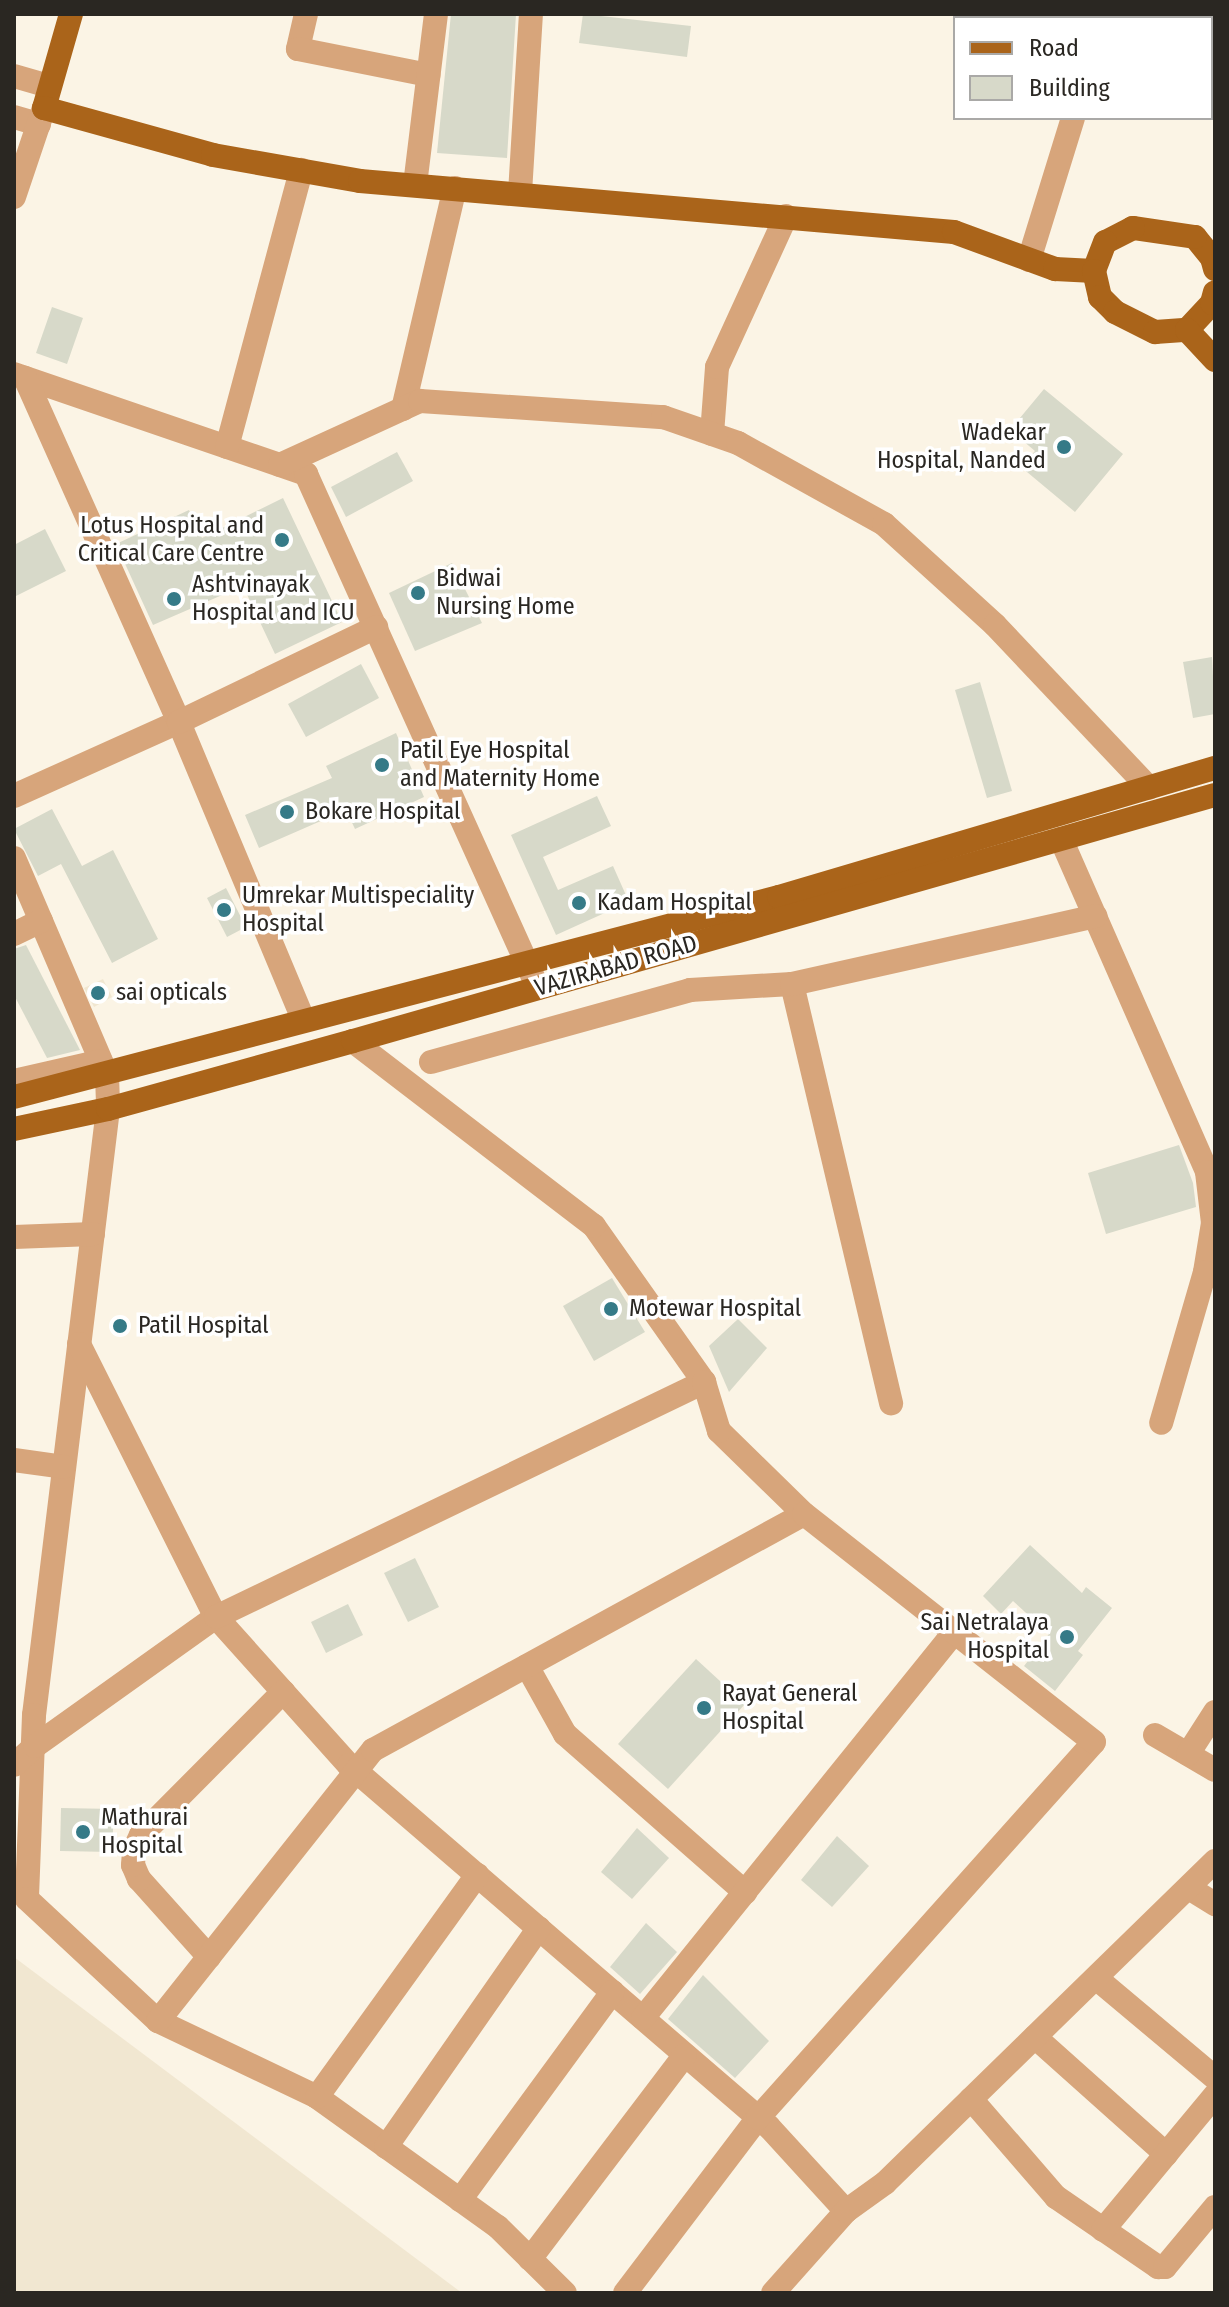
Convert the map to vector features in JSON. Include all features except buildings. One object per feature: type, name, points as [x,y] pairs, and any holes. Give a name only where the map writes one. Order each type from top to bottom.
[{"type":"main road","points":[[71,14],[44,106],[213,155],[360,181],[954,232],[1055,269],[1094,271]]},
{"type":"main road","points":[[1214,261],[1195,237],[1133,228],[1105,242],[1094,271],[1100,297],[1115,312],[1155,332],[1187,330],[1212,303],[1215,292]]},
{"type":"main road","points":[[1187,330],[1215,360]]},
{"type":"main road","name":"VAZIRABAD ROAD","points":[[14,1097],[104,1068],[212,1044],[779,897],[1215,768]]},
{"type":"main road","name":"VAZIRABAD ROAD","points":[[14,1129],[108,1109],[221,1078],[1215,795]]},
{"type":"main road","points":[[212,1044],[221,1078]]},
{"type":"street","points":[[306,14],[298,49],[428,75]]},
{"type":"street","points":[[415,185],[436,14]]},
{"type":"street","points":[[520,193],[531,14]]},
{"type":"street","points":[[14,76],[44,106]]},
{"type":"street","points":[[14,117],[44,106]]},
{"type":"street","points":[[14,197],[44,106]]},
{"type":"street","points":[[1029,260],[1072,120]]},
{"type":"street","points":[[227,447],[301,170]]},
{"type":"street","points":[[403,409],[455,188]]},
{"type":"street","points":[[712,434],[717,367],[786,216]]},
{"type":"street","points":[[19,376],[306,474],[538,988]]},
{"type":"street","points":[[19,376],[179,722],[303,1019]]},
{"type":"street","points":[[280,465],[420,401],[663,417],[738,443],[884,524],[995,625],[1149,788]]},
{"type":"street","points":[[14,796],[179,722],[376,627]]},
{"type":"street","points":[[1061,839],[1207,1172],[1213,1223],[1205,1272],[1161,1423]]},
{"type":"street","points":[[14,858],[104,1068],[108,1109],[34,1715],[27,1899],[158,2021],[317,2097],[498,2227],[565,2293]]},
{"type":"street","points":[[431,1062],[690,990],[792,984],[1095,916]]},
{"type":"street","points":[[14,934],[41,921]]},
{"type":"street","points":[[792,984],[891,1403]]},
{"type":"street","points":[[353,1041],[594,1226],[704,1382],[719,1431],[804,1514],[1094,1742],[758,2118],[625,2293]]},
{"type":"street","points":[[14,1081],[104,1068]]},
{"type":"street","points":[[14,1237],[93,1234]]},
{"type":"street","points":[[79,1344],[216,1617],[358,1772],[758,2118],[846,2211]]},
{"type":"street","points":[[14,1765],[35,1746],[216,1617],[704,1382]]},
{"type":"street","points":[[14,1460],[64,1467]]},
{"type":"street","points":[[158,2021],[373,1750],[804,1514]]},
{"type":"street","points":[[643,2018],[954,1632]]},
{"type":"street","points":[[527,1666],[565,1734],[745,1892]]},
{"type":"street","points":[[209,1957],[139,1879],[133,1865],[134,1850],[141,1835],[283,1692]]},
{"type":"street","points":[[1188,1754],[1215,1712]]},
{"type":"street","points":[[1155,1735],[1215,1770]]},
{"type":"street","points":[[773,2293],[846,2211],[885,2183],[1215,1861]]},
{"type":"street","points":[[317,2097],[477,1875]]},
{"type":"street","points":[[1189,1888],[1215,1904]]},
{"type":"street","points":[[386,2147],[539,1928]]},
{"type":"street","points":[[1096,1978],[1215,2078]]},
{"type":"street","points":[[460,2200],[612,1992]]},
{"type":"street","points":[[1035,2037],[1166,2154]]},
{"type":"street","points":[[530,2259],[685,2055]]},
{"type":"street","points":[[1103,2230],[1215,2095]]},
{"type":"street","points":[[971,2099],[1051,2191],[1103,2230],[1162,2268],[1215,2207]]},
{"type":"shaded area","name":"sai opticals","points":[[103,979],[112,997],[94,1007],[84,988]]},
{"type":"shaded area","points":[[14,1957],[462,2293],[14,2293]]},
{"type":"place","name":"Wadekar Hospital, Nanded","points":[[1064,447]]},
{"type":"place","name":"Lotus Hospital and Critical Care Centre","points":[[282,540]]},
{"type":"place","name":"Bidwai Nursing Home","points":[[418,593]]},
{"type":"place","name":"Ashtvinayak Hospital and ICU","points":[[174,599]]},
{"type":"place","name":"Patil Eye Hospital and Maternity Home","points":[[382,765]]},
{"type":"place","name":"Bokare Hospital","points":[[287,812]]},
{"type":"place","name":"Kadam Hospital","points":[[579,903]]},
{"type":"place","name":"Umrekar Multispeciality Hospital","points":[[224,910]]},
{"type":"place","name":"sai opticals","points":[[98,993]]},
{"type":"place","name":"Motewar Hospital","points":[[611,1309]]},
{"type":"place","name":"Patil Hospital","points":[[120,1326]]},
{"type":"place","name":"Sai Netralaya Hospital","points":[[1067,1637]]},
{"type":"place","name":"Rayat General Hospital","points":[[704,1708]]},
{"type":"place","name":"Mathurai Hospital","points":[[83,1832]]}]
